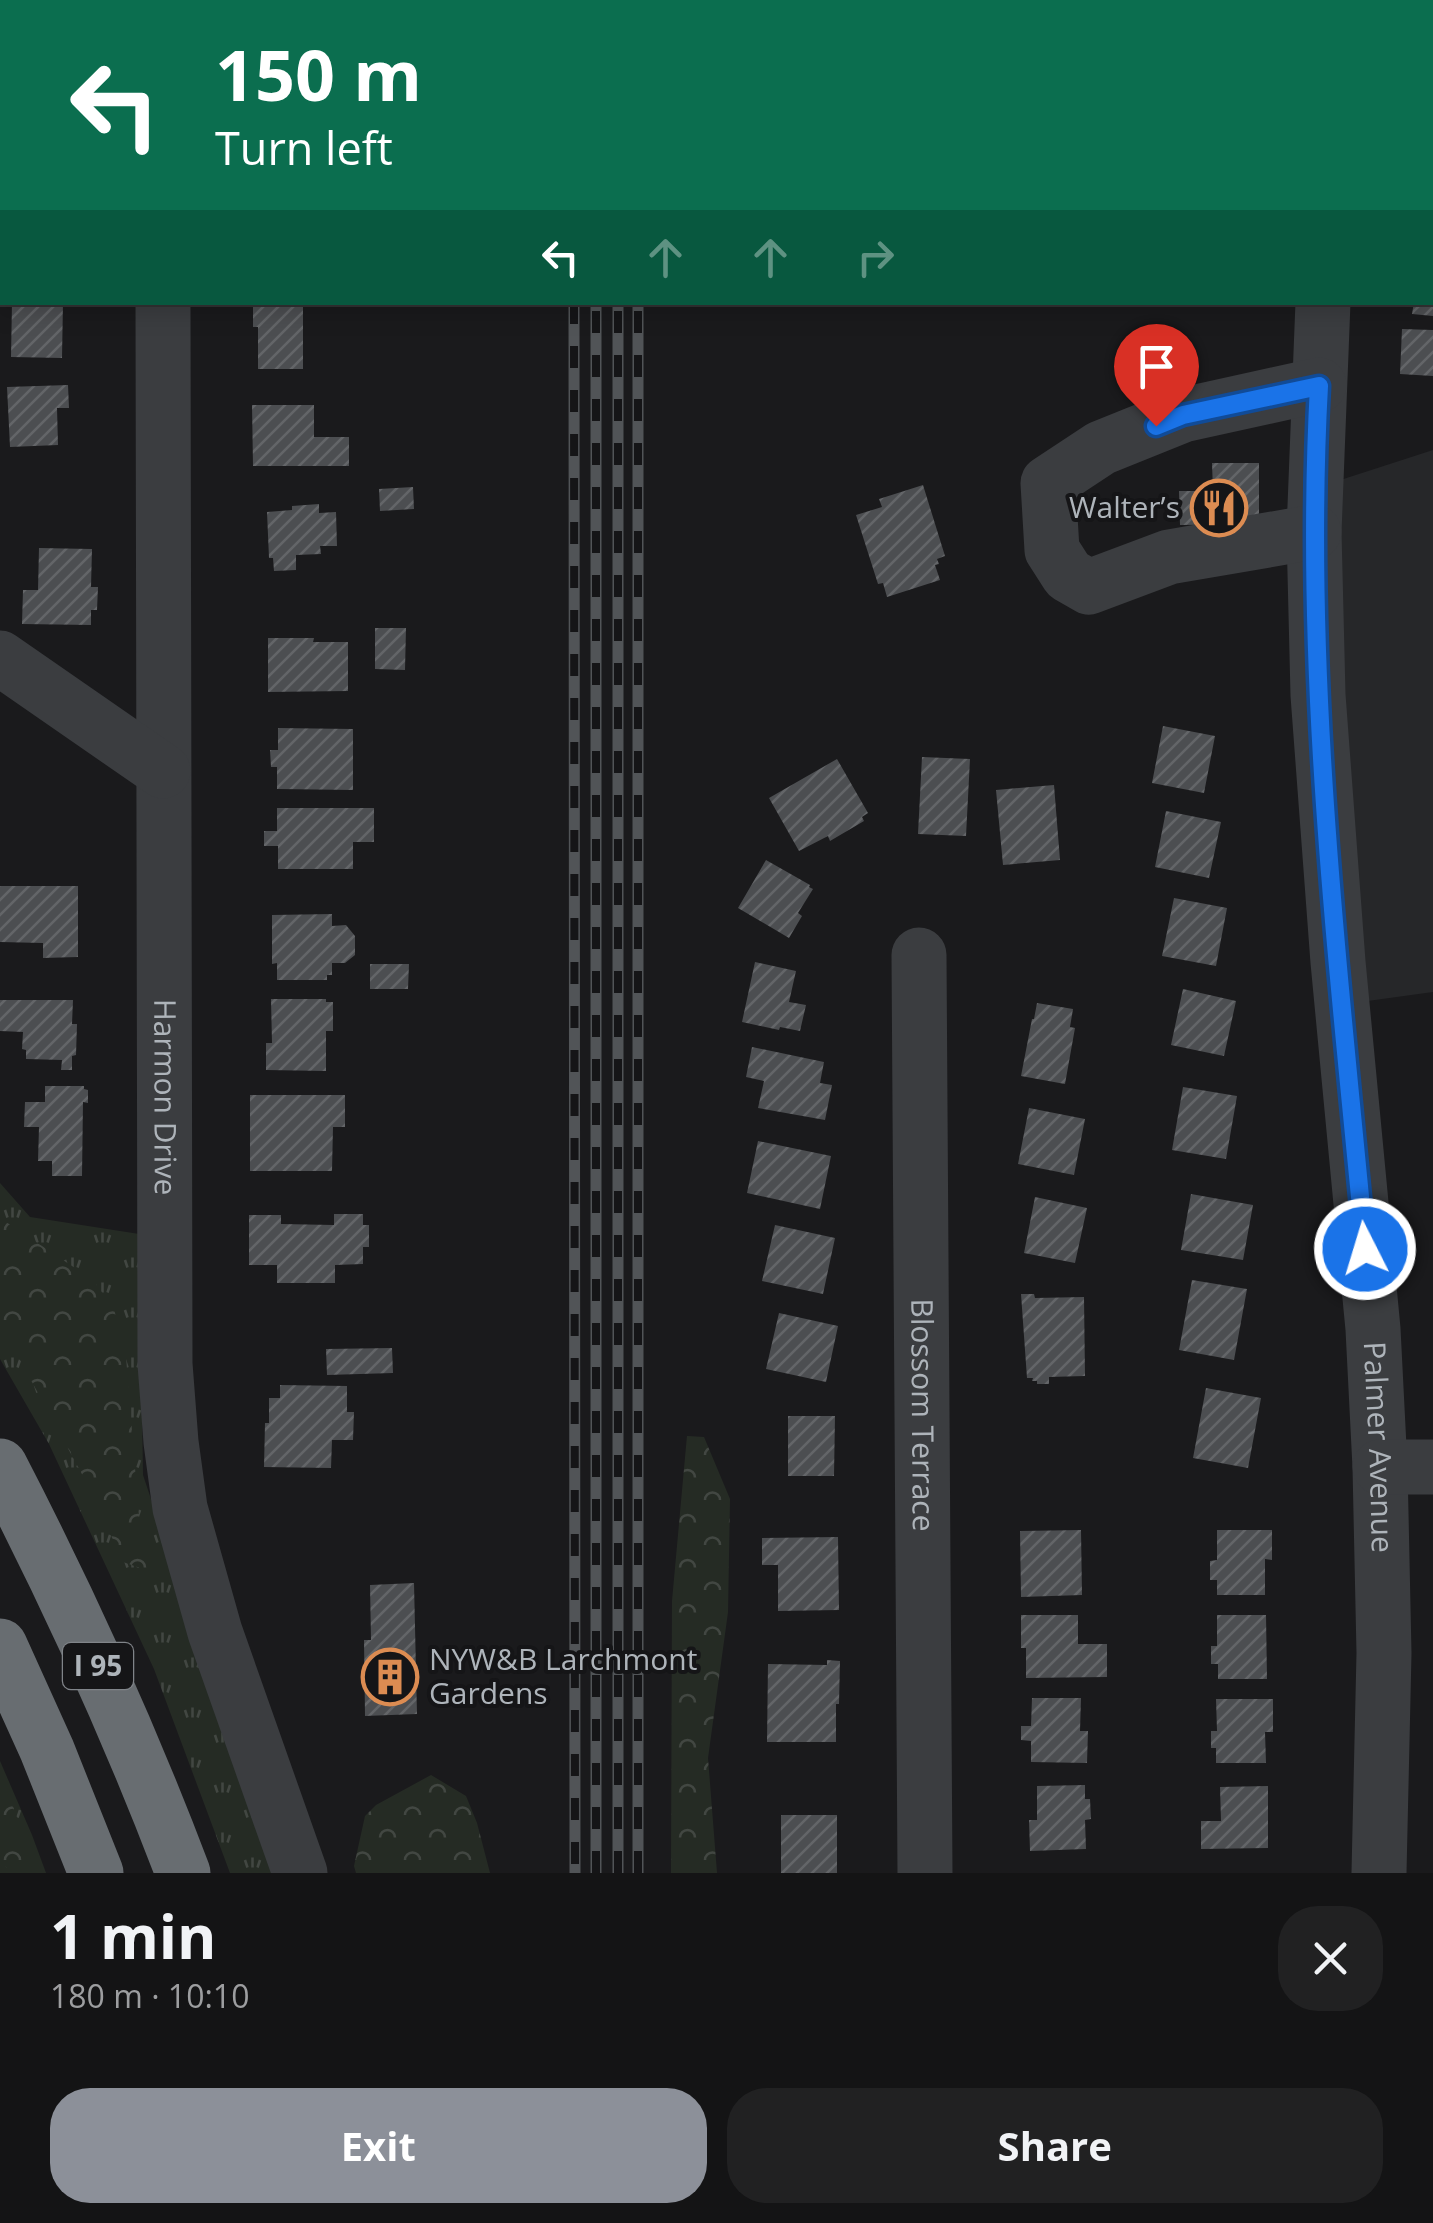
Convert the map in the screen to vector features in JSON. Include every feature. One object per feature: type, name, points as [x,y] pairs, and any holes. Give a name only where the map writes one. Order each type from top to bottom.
[{"type":"highway","name":"I 95","points":[[0,1466],[102,1674],[183,1873]]},
{"type":"highway","name":"I 95","points":[[0,1646],[96,1873]]},
{"type":"street","name":"Harmon Drive","points":[[164,305],[165,1344],[171,1442],[180,1508],[216,1632],[300,1873]]},
{"type":"street","name":"Palmer Avenue","points":[[1323,305],[1314,532],[1318,695],[1338,962],[1373,1328],[1384,1653],[1379,1873]]},
{"type":"street","points":[[1314,532],[1169,557],[1089,587],[1068,575],[1052,550],[1048,483],[1101,448],[1183,415],[1319,386]]},
{"type":"street","points":[[0,658],[163,771]]},
{"type":"street","name":"Blossom Terrace","points":[[919,955],[926,1873]]},
{"type":"street","points":[[1380,1468],[1433,1466]]},
{"type":"shaded area","points":[[1433,450],[1433,992],[1353,1003],[1325,485]]},
{"type":"green space","points":[[0,1183],[30,1217],[139,1234],[143,1475],[275,1873],[230,1873],[154,1669],[49,1444],[0,1359]]},
{"type":"green space","points":[[0,1218],[93,1280],[114,1309],[126,1357],[139,1517],[149,1571],[123,1562],[90,1489],[0,1323]]},
{"type":"green space","points":[[687,1436],[704,1437],[730,1499],[728,1612],[708,1758],[717,1873],[671,1873],[672,1601]]},
{"type":"green space","points":[[0,1761],[32,1835],[46,1873],[0,1873]]},
{"type":"green space","points":[[431,1775],[466,1796],[490,1873],[356,1873],[354,1866],[365,1816],[376,1805]]},
{"type":"green space","points":[[0,1777],[39,1873],[10,1873],[0,1859]]},
{"type":"building","points":[[12,305],[63,305],[62,358],[11,357]]},
{"type":"building","points":[[253,305],[303,305],[303,369],[258,369],[258,327],[253,327]]},
{"type":"building","points":[[1414,305],[1433,305],[1433,316],[1412,314]]},
{"type":"building","points":[[1402,329],[1433,330],[1433,376],[1400,374]]},
{"type":"building","points":[[68,385],[69,408],[57,408],[58,445],[10,447],[7,387]]},
{"type":"building","points":[[252,405],[314,405],[314,437],[349,437],[349,466],[253,466]]},
{"type":"building","name":"Walter’s","points":[[1212,463],[1259,463],[1259,524],[1180,525],[1179,491],[1213,491]]},
{"type":"building","points":[[923,485],[945,556],[937,559],[939,564],[935,565],[940,580],[887,597],[883,583],[878,584],[856,515],[882,507],[879,499]]},
{"type":"building","points":[[413,487],[414,509],[380,511],[379,489]]},
{"type":"building","points":[[319,504],[319,513],[336,512],[337,546],[320,546],[321,554],[296,555],[296,570],[274,571],[273,558],[269,558],[267,512]]},
{"type":"building","points":[[39,548],[92,549],[91,587],[98,587],[97,610],[91,610],[91,625],[22,624],[23,590],[38,590]]},
{"type":"building","points":[[375,628],[406,628],[405,670],[375,669]]},
{"type":"building","points":[[268,638],[348,642],[348,691],[268,692]]},
{"type":"building","points":[[1163,726],[1215,736],[1204,793],[1152,783]]},
{"type":"building","points":[[278,728],[353,729],[353,790],[277,789],[277,767],[271,767],[270,750],[278,750]]},
{"type":"building","points":[[922,757],[970,759],[966,836],[918,834]]},
{"type":"building","points":[[837,759],[868,813],[862,817],[864,821],[830,841],[828,836],[799,851],[769,798]]},
{"type":"building","points":[[1054,785],[1060,860],[1003,865],[996,790]]},
{"type":"building","points":[[277,808],[374,808],[374,842],[353,842],[353,869],[278,869],[278,846],[264,846],[264,831],[277,831]]},
{"type":"building","points":[[1166,811],[1221,822],[1209,878],[1155,867]]},
{"type":"building","points":[[766,860],[813,889],[789,938],[738,908]]},
{"type":"building","points":[[0,886],[78,886],[78,957],[43,958],[43,943],[0,942]]},
{"type":"building","points":[[1174,898],[1227,908],[1216,966],[1162,956]]},
{"type":"building","points":[[332,914],[332,926],[346,925],[355,936],[355,955],[345,963],[332,963],[332,975],[327,975],[327,980],[277,980],[277,963],[272,964],[272,915]]},
{"type":"building","points":[[755,962],[796,971],[789,1002],[806,1005],[800,1031],[742,1022]]},
{"type":"building","points":[[370,964],[409,964],[408,989],[370,989]]},
{"type":"building","points":[[1183,989],[1236,1001],[1224,1056],[1171,1045]]},
{"type":"building","points":[[271,999],[333,1002],[333,1031],[326,1031],[326,1071],[266,1070],[266,1043],[272,1043]]},
{"type":"building","points":[[0,1000],[73,1000],[72,1024],[77,1024],[72,1070],[61,1070],[62,1060],[26,1059],[23,1032],[0,1031]]},
{"type":"building","points":[[1037,1003],[1073,1009],[1070,1027],[1075,1028],[1065,1084],[1021,1076]]},
{"type":"building","points":[[752,1047],[824,1062],[820,1083],[832,1085],[825,1120],[758,1108],[764,1081],[746,1077]]},
{"type":"building","points":[[45,1086],[84,1086],[88,1090],[88,1103],[83,1102],[82,1176],[52,1176],[52,1161],[38,1161],[39,1127],[24,1127],[25,1102],[45,1102]]},
{"type":"building","points":[[1183,1087],[1237,1096],[1226,1159],[1172,1150]]},
{"type":"building","points":[[250,1095],[345,1095],[345,1127],[333,1127],[332,1171],[250,1171]]},
{"type":"building","points":[[1029,1108],[1085,1119],[1074,1175],[1018,1164]]},
{"type":"building","points":[[758,1141],[831,1156],[820,1209],[747,1193]]},
{"type":"building","points":[[1191,1194],[1253,1205],[1243,1260],[1181,1250]]},
{"type":"building","points":[[1035,1197],[1087,1208],[1075,1263],[1024,1253]]},
{"type":"building","points":[[334,1214],[363,1214],[363,1225],[369,1225],[369,1247],[363,1247],[363,1264],[335,1265],[335,1283],[277,1283],[277,1265],[249,1265],[249,1215],[281,1215],[281,1224],[334,1225]]},
{"type":"building","points":[[775,1225],[835,1238],[823,1294],[762,1281]]},
{"type":"building","points":[[1192,1280],[1247,1289],[1234,1360],[1179,1350]]},
{"type":"building","points":[[1021,1294],[1034,1294],[1035,1298],[1084,1297],[1085,1376],[1049,1377],[1049,1384],[1037,1384],[1033,1378],[1027,1378]]},
{"type":"building","points":[[779,1313],[838,1326],[826,1382],[766,1369]]},
{"type":"building","points":[[392,1348],[393,1373],[327,1375],[326,1349]]},
{"type":"building","points":[[280,1385],[347,1386],[347,1412],[354,1412],[353,1440],[332,1440],[331,1468],[264,1467],[269,1398],[280,1398]]},
{"type":"building","points":[[1206,1388],[1261,1398],[1248,1468],[1193,1458]]},
{"type":"building","points":[[788,1416],[835,1416],[834,1476],[788,1476]]},
{"type":"building","points":[[1081,1530],[1082,1595],[1021,1597],[1020,1531]]},
{"type":"building","points":[[1217,1530],[1272,1530],[1272,1560],[1265,1559],[1265,1595],[1217,1595],[1217,1580],[1210,1580],[1210,1561],[1217,1560]]},
{"type":"building","points":[[838,1537],[839,1610],[778,1611],[778,1565],[762,1565],[762,1538]]},
{"type":"building","name":"NYW&B Larchmont Gardens","points":[[414,1583],[417,1714],[365,1716],[364,1640],[371,1640],[370,1585]]},
{"type":"building","points":[[1021,1615],[1078,1615],[1078,1644],[1107,1644],[1107,1677],[1026,1678]]},
{"type":"building","points":[[1217,1615],[1266,1615],[1267,1679],[1218,1679],[1218,1664],[1211,1664],[1211,1646],[1217,1646]]},
{"type":"building","points":[[827,1660],[840,1661],[836,1742],[767,1742],[768,1664],[827,1665]]},
{"type":"building","points":[[1032,1698],[1081,1698],[1080,1731],[1088,1731],[1087,1763],[1031,1762],[1031,1741],[1021,1740],[1021,1726],[1031,1726]]},
{"type":"building","points":[[1216,1699],[1273,1699],[1273,1732],[1265,1732],[1266,1763],[1216,1763],[1211,1731],[1217,1731]]},
{"type":"building","points":[[1085,1785],[1091,1819],[1085,1820],[1086,1849],[1030,1851],[1029,1820],[1037,1820],[1037,1786]]},
{"type":"building","points":[[1268,1786],[1268,1848],[1201,1849],[1201,1821],[1221,1821],[1220,1787]]},
{"type":"building","points":[[781,1815],[837,1815],[837,1873],[781,1873]]},
{"type":"railway","points":[[574,305],[575,1873]]},
{"type":"railway","points":[[596,305],[596,1873]]},
{"type":"railway","points":[[618,305],[618,1873]]},
{"type":"railway","points":[[638,305],[638,1873]]},
{"type":"place","name":"Walter’s","points":[[1219,508]]},
{"type":"place","name":"NYW&B Larchmont Gardens","points":[[390,1677]]},
{"type":"route","points":[[1156,426],[1183,415],[1319,386],[1314,532],[1318,695],[1365,1249]]}]
